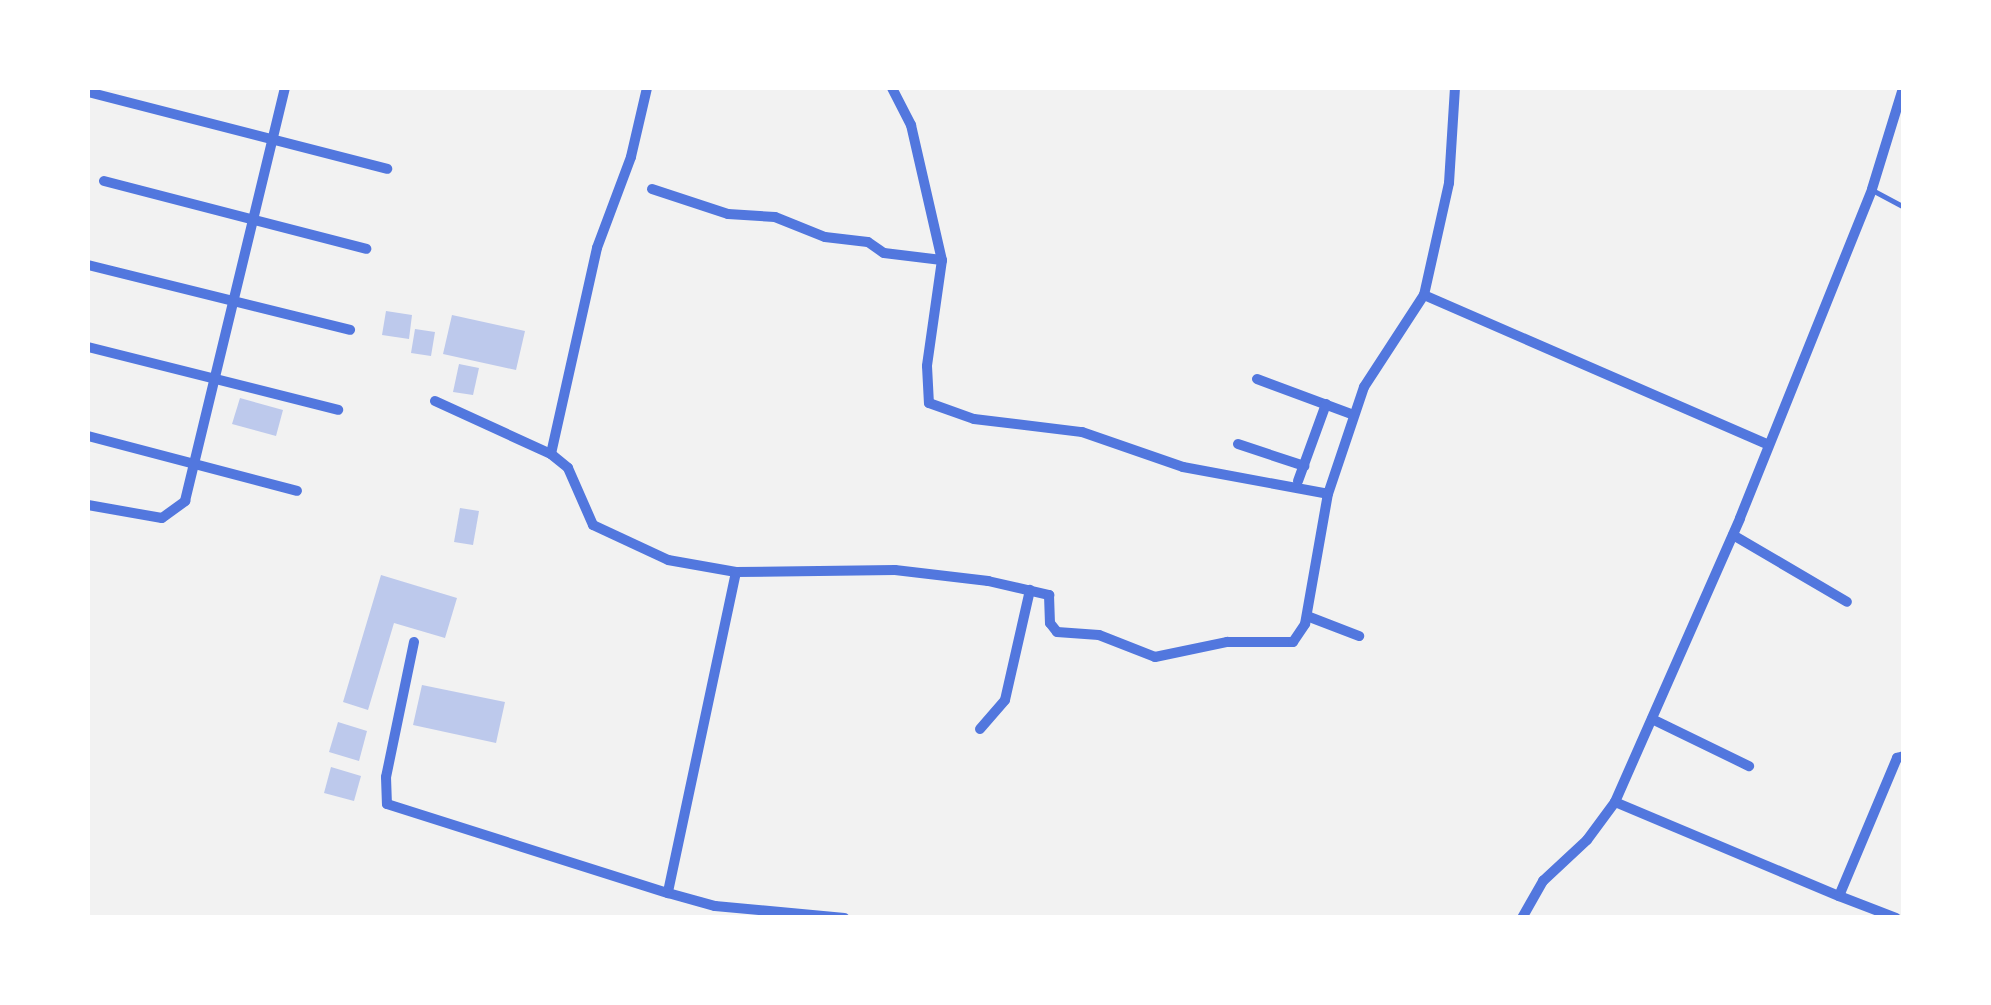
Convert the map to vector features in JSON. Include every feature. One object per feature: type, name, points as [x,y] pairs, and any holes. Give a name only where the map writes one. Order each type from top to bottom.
[{"type":"street","points":[[88,504],[162,518],[175,514],[196,460],[285,88]]},
{"type":"street","points":[[551,454],[598,248],[631,157],[647,88]]},
{"type":"street","points":[[892,88],[910,124],[942,260],[927,366],[929,403],[964,417],[1082,432],[1183,468],[1328,494]]},
{"type":"street","points":[[435,401],[551,454],[568,468],[593,525],[668,560],[736,572],[895,570],[1030,590],[1051,597],[1050,623],[1057,632],[1110,638],[1155,657],[1227,642],[1284,645],[1301,632],[1307,616],[1328,494],[1364,387],[1424,295],[1449,182],[1455,88]]},
{"type":"street","points":[[1522,918],[1542,880],[1587,840],[1615,802],[1733,535],[1872,189],[1903,88]]},
{"type":"street","points":[[88,92],[387,169]]},
{"type":"street","points":[[104,182],[366,249]]},
{"type":"street","points":[[652,189],[728,214],[775,217],[825,236],[868,242],[884,253],[942,260]]},
{"type":"street","points":[[88,265],[350,330]]},
{"type":"street","points":[[1424,295],[1767,444]]},
{"type":"street","points":[[88,347],[338,410]]},
{"type":"street","points":[[1258,378],[1354,415]]},
{"type":"street","points":[[1298,481],[1326,404]]},
{"type":"street","points":[[88,436],[196,460],[296,490]]},
{"type":"street","points":[[1238,444],[1304,466]]},
{"type":"street","points":[[1733,535],[1847,602]]},
{"type":"street","points":[[668,893],[736,572]]},
{"type":"street","points":[[980,728],[1004,700],[1030,590]]},
{"type":"street","points":[[1307,616],[1359,636]]},
{"type":"street","points":[[414,642],[386,777],[387,804],[715,906],[844,918]]},
{"type":"street","points":[[1652,719],[1749,766]]},
{"type":"street","points":[[1839,896],[1904,756]]},
{"type":"street","points":[[1615,802],[1896,918]]},
{"type":"lane","points":[[1872,189],[1904,207]]},
{"type":"building","points":[[386,311],[412,315],[409,339],[382,335]]},
{"type":"building","points":[[452,315],[525,331],[516,370],[443,354]]},
{"type":"building","points":[[415,329],[435,332],[431,356],[411,353]]},
{"type":"building","points":[[459,364],[479,368],[473,395],[453,392]]},
{"type":"building","points":[[240,398],[283,410],[276,436],[232,424]]},
{"type":"building","points":[[460,508],[479,511],[473,545],[454,542]]},
{"type":"building","points":[[381,575],[457,598],[445,638],[394,623],[368,710],[343,702]]},
{"type":"building","points":[[422,685],[505,702],[496,743],[413,725]]},
{"type":"building","points":[[338,722],[367,731],[359,761],[329,752]]},
{"type":"building","points":[[331,767],[361,776],[354,801],[324,793]]}]
